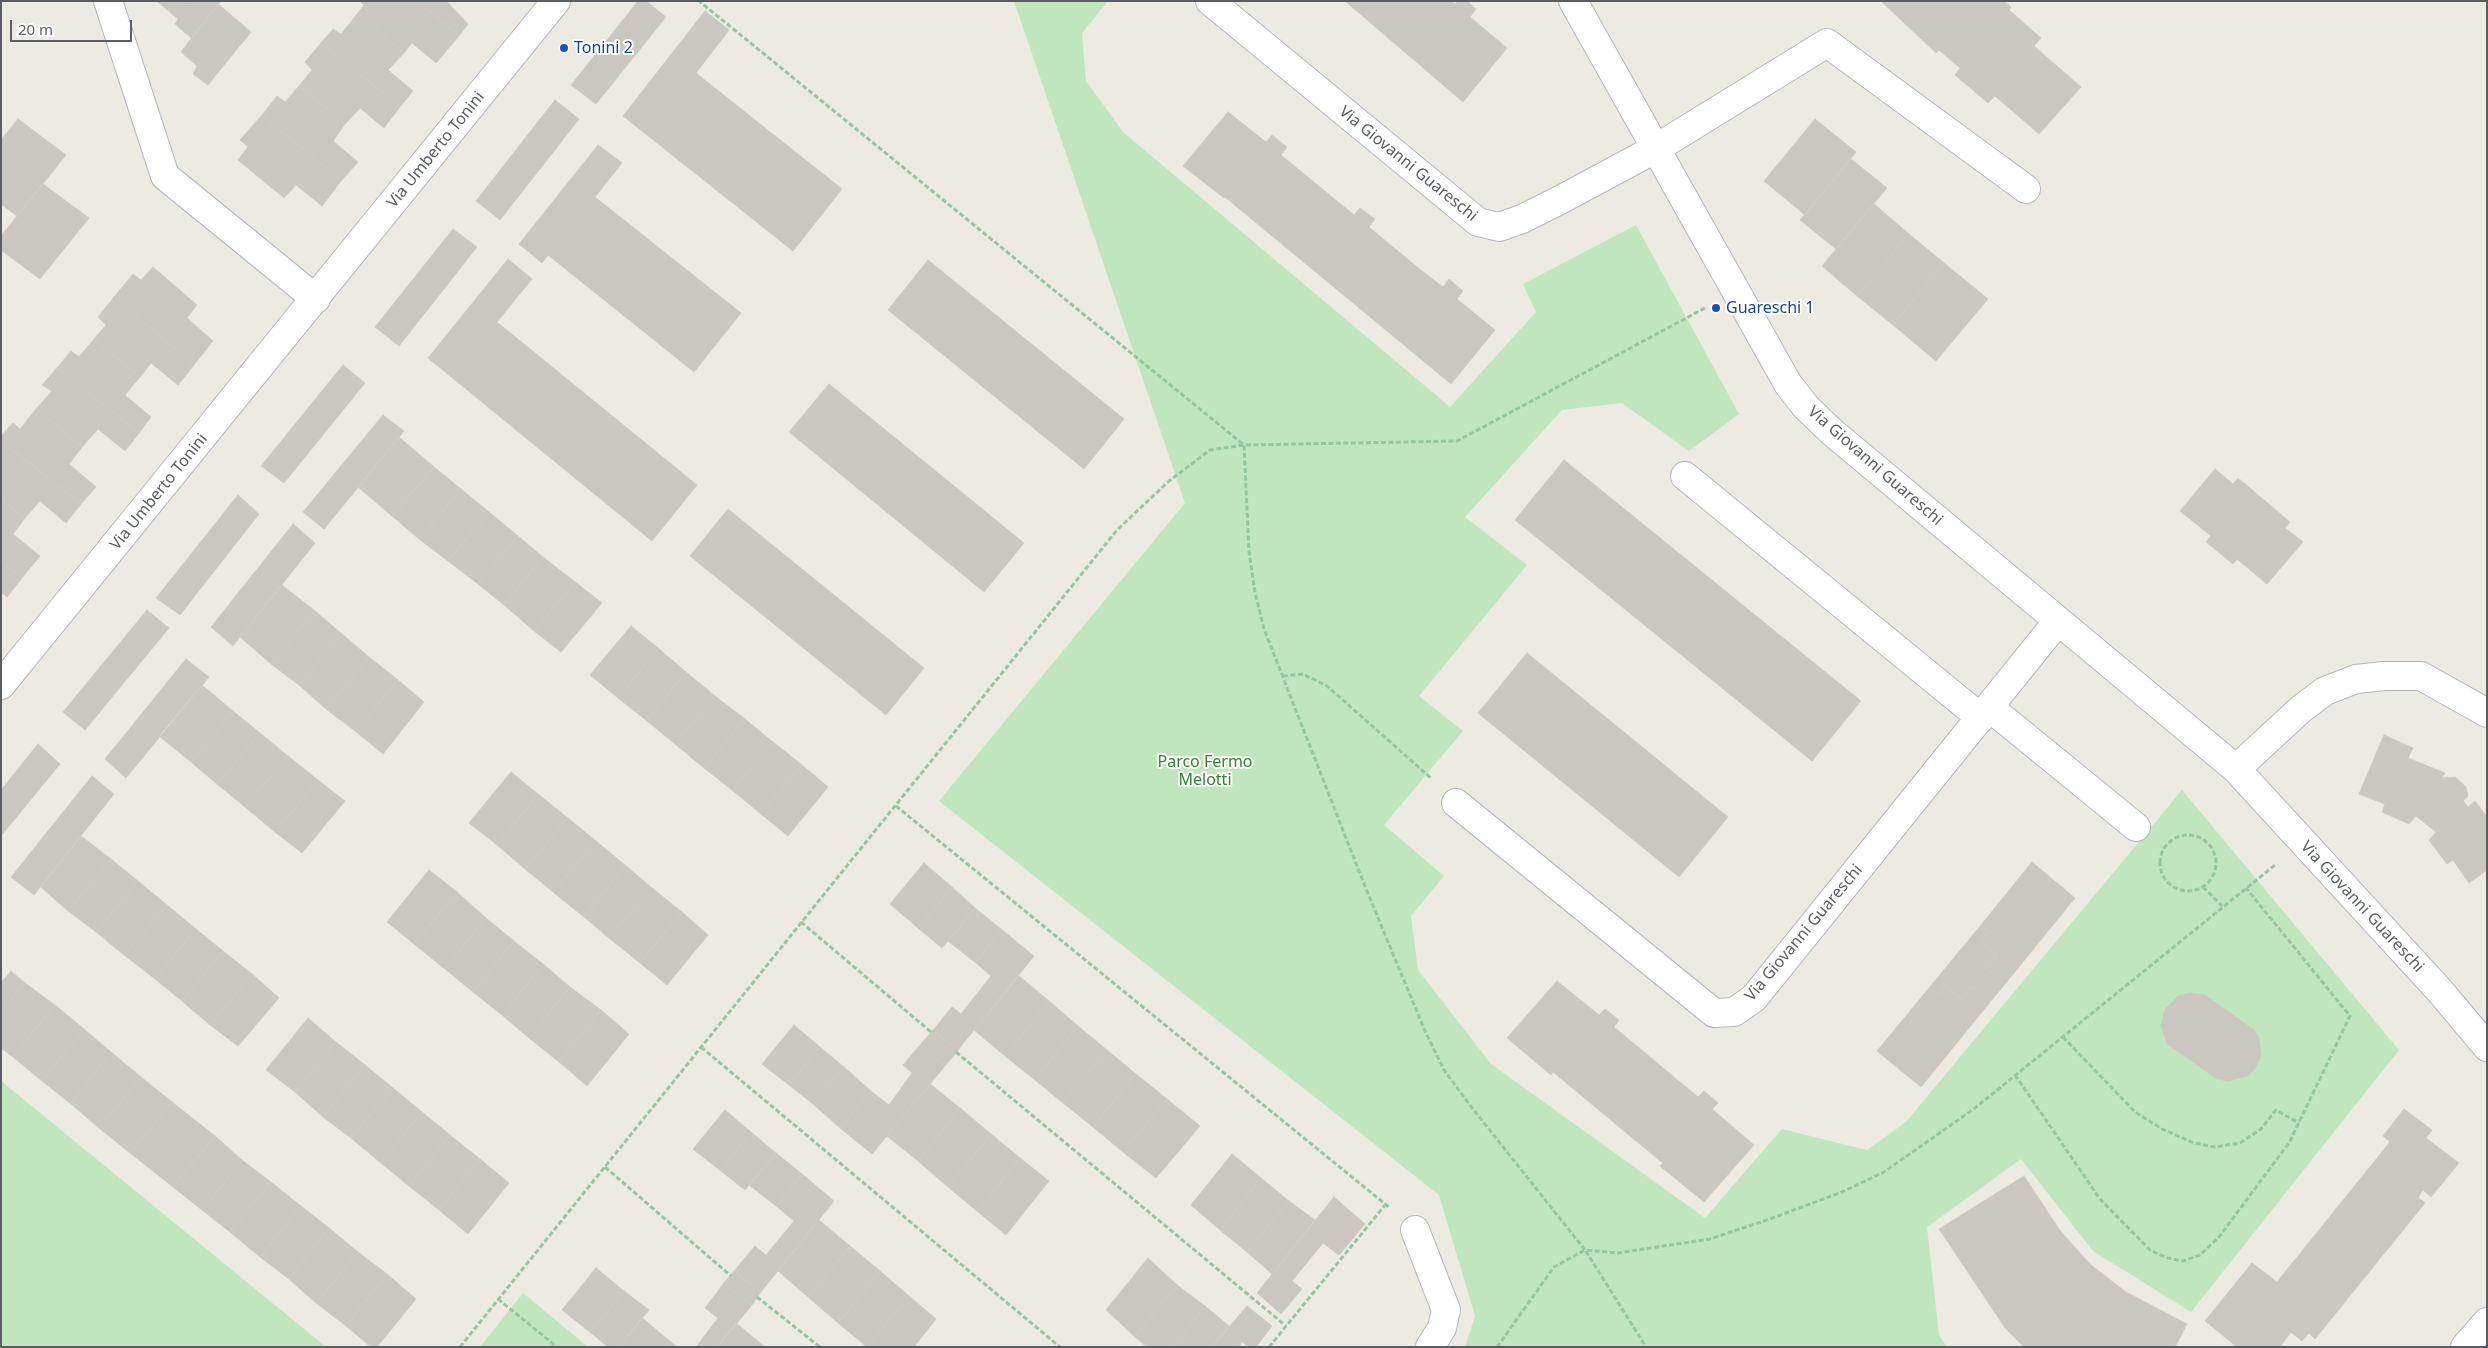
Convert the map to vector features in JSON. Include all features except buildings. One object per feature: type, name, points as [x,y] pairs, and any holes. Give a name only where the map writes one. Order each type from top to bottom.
[{"type":"street","points":[[108,1],[165,176],[316,299]]},
{"type":"street","name":"Via Umberto Tonini","points":[[1,685],[556,1]]},
{"type":"street","name":"Via Giovanni Guareschi","points":[[1210,1],[1478,222],[1499,227],[1522,219],[1655,149],[1827,43],[2026,188]]},
{"type":"street","name":"Via Giovanni Guareschi","points":[[1573,1],[1788,384],[1806,407],[1840,439],[2236,768],[2440,991],[2487,1047]]},
{"type":"street","points":[[1685,476],[1985,713],[2136,827]]},
{"type":"street","name":"Via Giovanni Guareschi","points":[[1456,803],[1714,1013],[1734,1012],[1754,998],[2058,621]]},
{"type":"street","points":[[2236,768],[2301,709],[2325,691],[2356,679],[2384,676],[2421,676],[2487,712]]},
{"type":"street","points":[[1415,1230],[1446,1310],[1442,1328],[1430,1347]]},
{"type":"street","points":[[2465,1347],[2487,1322]]},
{"type":"path","points":[[699,1],[1244,445],[1249,552],[1255,592],[1264,629],[1425,1031],[1444,1070],[1585,1250],[1646,1347]]},
{"type":"path","points":[[460,1347],[1118,530],[1169,481],[1210,450],[1244,445],[1457,441],[1736,291]]},
{"type":"path","points":[[1283,676],[1303,674],[1327,686],[1414,761],[1456,803]]},
{"type":"path","points":[[896,806],[1386,1204],[1415,1230]]},
{"type":"path","points":[[2183,836],[2193,836],[2204,840],[2211,848],[2215,859],[2215,869],[2211,879],[2202,887],[2192,891],[2182,891],[2164,879],[2160,868],[2160,857],[2165,847],[2173,840],[2183,836]]},
{"type":"path","points":[[1496,1347],[1554,1267],[1585,1250],[1618,1253],[1710,1239],[1842,1192],[1884,1172],[1975,1108],[2303,842]]},
{"type":"path","points":[[2202,887],[2222,906]]},
{"type":"path","points":[[2015,1075],[2100,1199],[2150,1250],[2166,1258],[2183,1260],[2200,1255],[2219,1237],[2289,1143],[2350,1016],[2246,888]]},
{"type":"path","points":[[801,922],[931,1032]]},
{"type":"path","points":[[2063,1037],[2135,1112],[2162,1129],[2194,1143],[2215,1147],[2240,1143],[2261,1129],[2276,1110],[2299,1123]]},
{"type":"path","points":[[701,1047],[1060,1347]]},
{"type":"path","points":[[956,1052],[1286,1326]]},
{"type":"path","points":[[605,1167],[731,1276]]},
{"type":"path","points":[[1269,1347],[1386,1204]]},
{"type":"path","points":[[757,1297],[820,1347]]},
{"type":"path","points":[[498,1299],[557,1347]]},
{"type":"green space","name":"Parco Fermo Melotti","points":[[1014,1],[1108,1],[1082,33],[1086,81],[1123,132],[1450,407],[1536,312],[1523,284],[1636,225],[1739,414],[1689,451],[1622,403],[1562,410],[1465,517],[1527,565],[1419,696],[1463,731],[1384,825],[1444,876],[1411,916],[1418,970],[1491,1064],[1705,1218],[1782,1129],[1867,1150],[1906,1122],[2182,790],[2399,1050],[2191,1312],[2093,1251],[2021,1159],[1927,1227],[1939,1335],[1947,1347],[1465,1347],[1475,1316],[1439,1195],[939,801],[1185,503]]},
{"type":"green space","points":[[1,1081],[326,1347],[1,1347]]},
{"type":"green space","points":[[523,1293],[588,1347],[480,1347]]},
{"type":"place","name":"Tonini 2","points":[[564,48]]},
{"type":"place","name":"Guareschi 1","points":[[1716,308]]}]
